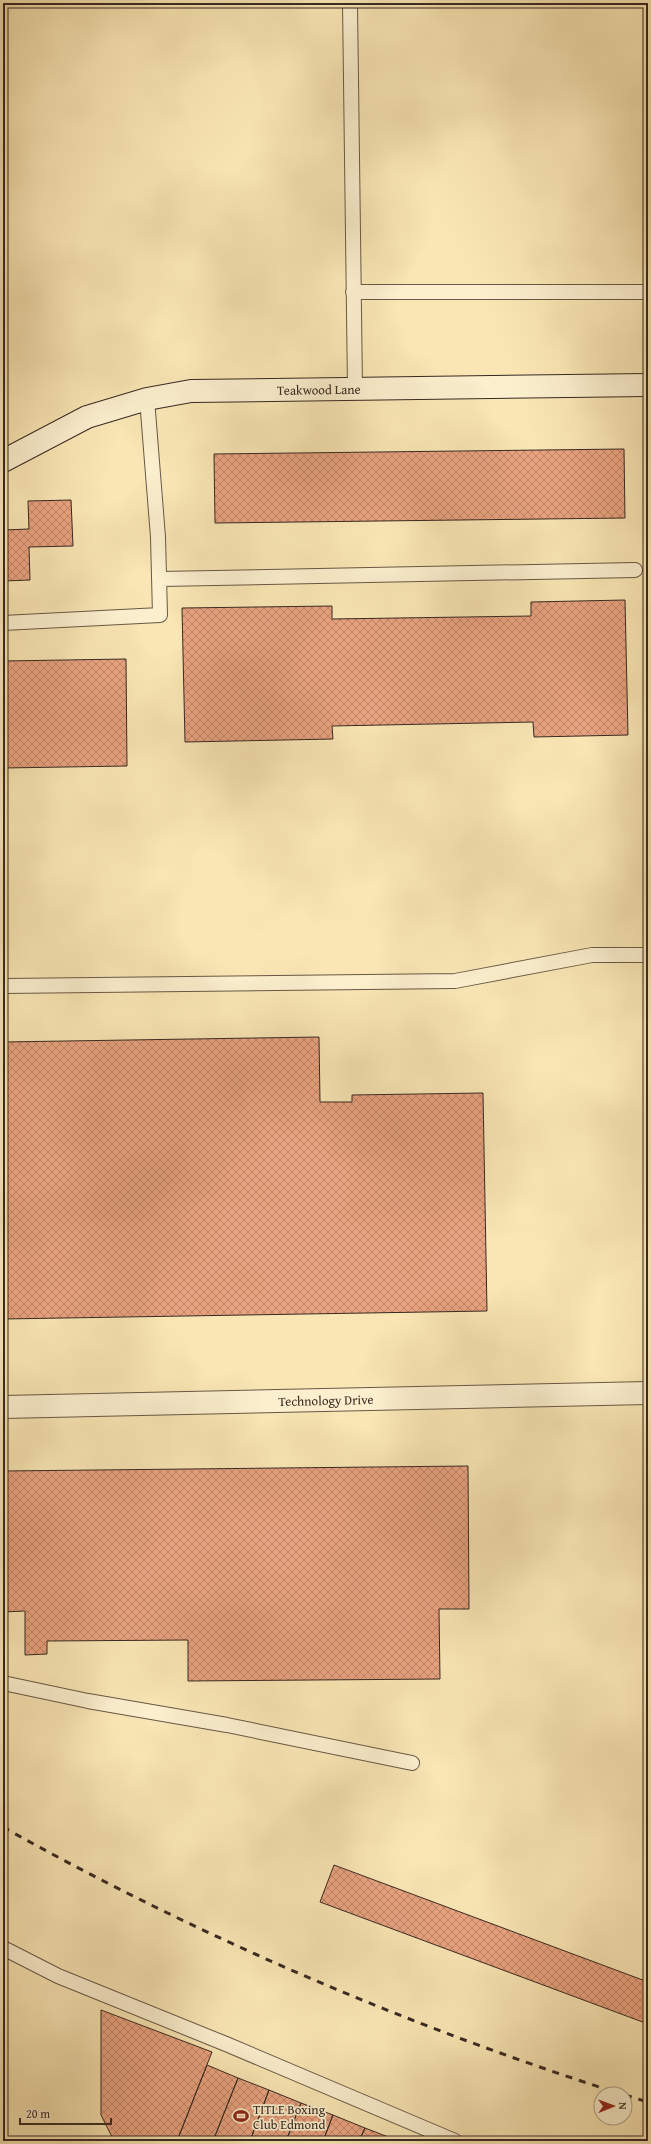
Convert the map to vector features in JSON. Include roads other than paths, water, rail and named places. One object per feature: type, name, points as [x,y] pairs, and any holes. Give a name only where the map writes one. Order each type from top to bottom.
[{"type":"street","name":"Teakwood Lane","points":[[3,461],[86,417],[147,399],[191,391],[648,385]]},
{"type":"street","name":"Technology Drive","points":[[3,1406],[648,1393]]},
{"type":"lane","points":[[350,3],[355,389]]},
{"type":"lane","points":[[353,292],[648,292]]},
{"type":"lane","points":[[3,623],[160,615],[160,579],[147,399]]},
{"type":"lane","points":[[160,579],[635,570]]},
{"type":"lane","points":[[3,986],[455,981],[592,955],[648,955]]},
{"type":"lane","points":[[3,1683],[88,1701],[227,1725],[412,1763]]},
{"type":"lane","points":[[3,1948],[58,1976],[226,2044],[455,2141]]},
{"type":"railway","points":[[3,1827],[152,1906],[306,1976],[384,2009],[462,2039],[541,2068],[596,2086]]},
{"type":"railway","points":[[633,2097],[648,2102]]},
{"type":"place","name":"TITLE Boxing Club Edmond","points":[[241,2116]]}]
